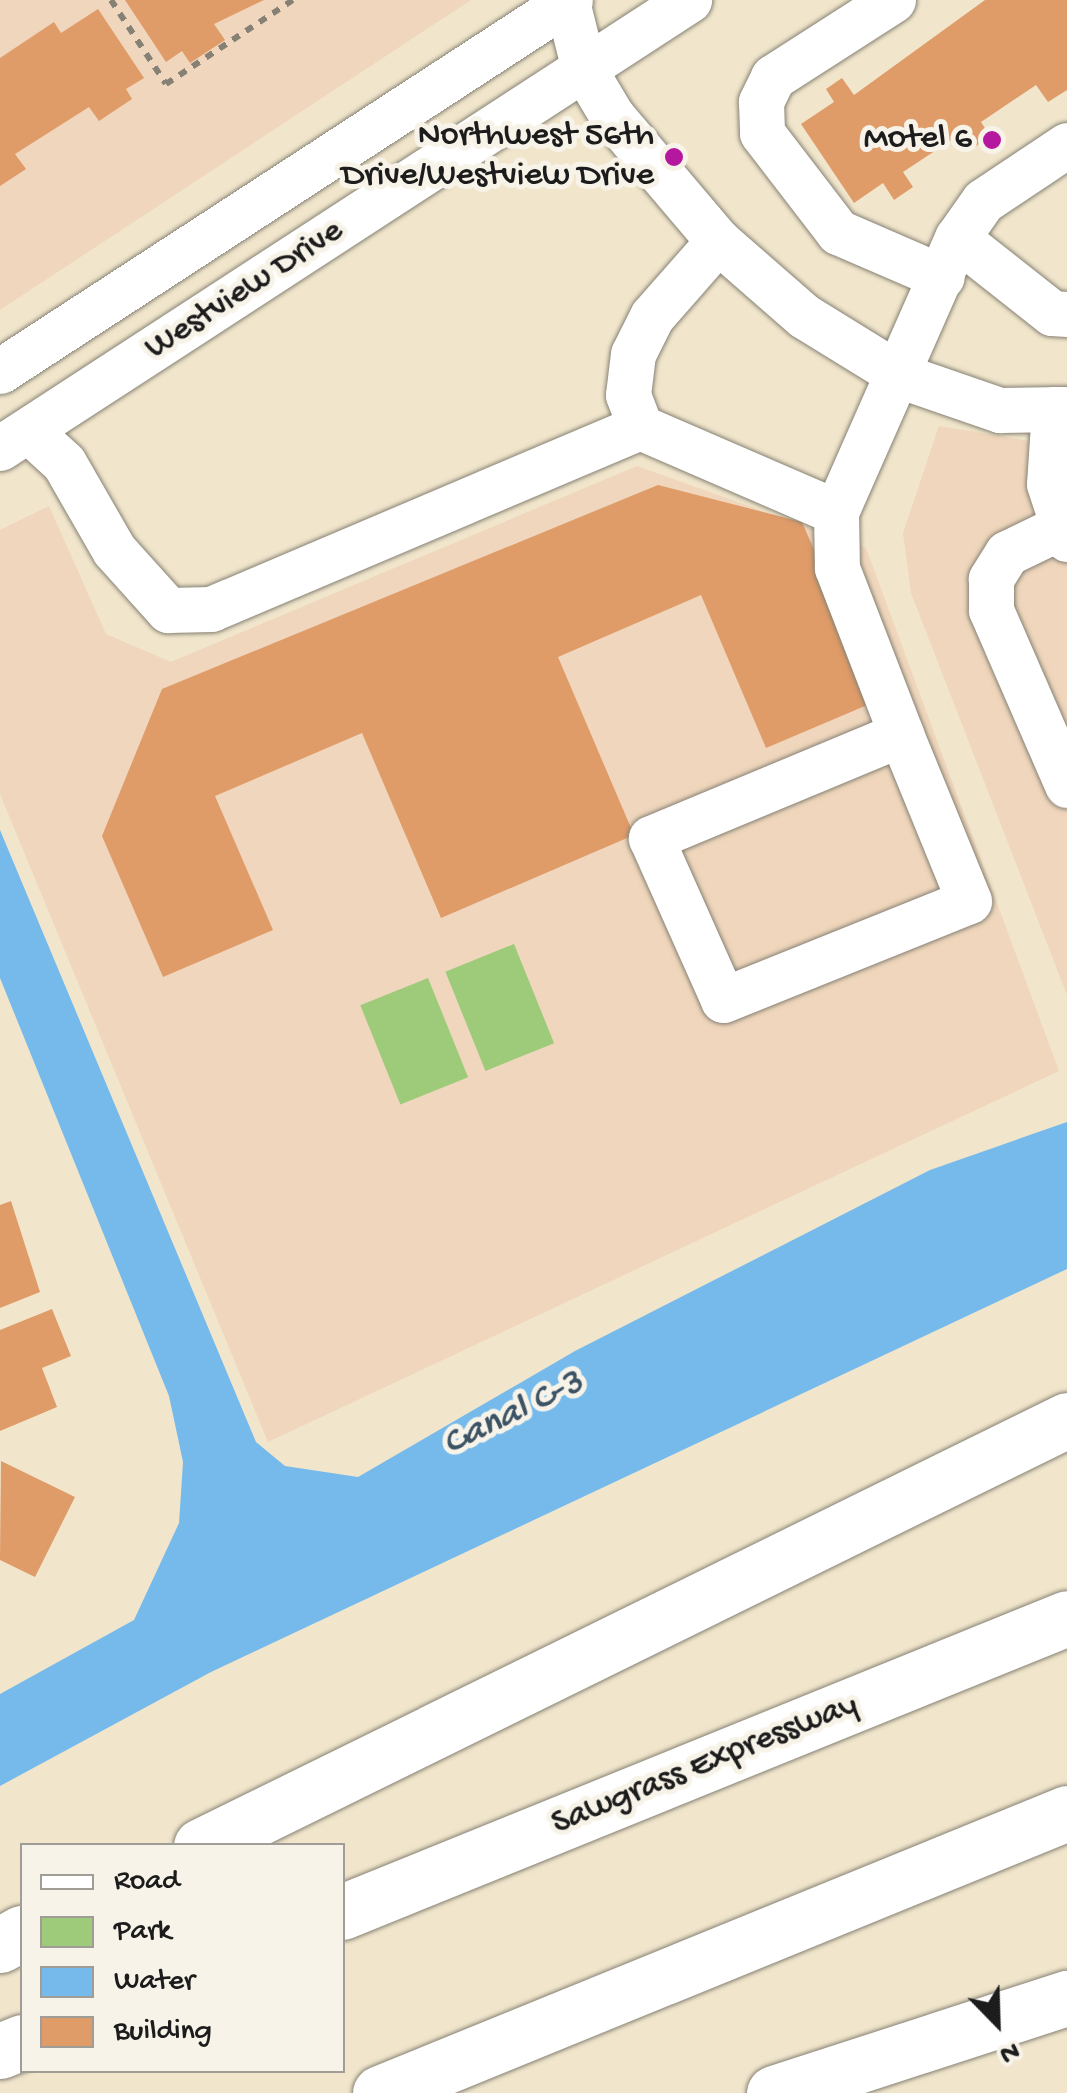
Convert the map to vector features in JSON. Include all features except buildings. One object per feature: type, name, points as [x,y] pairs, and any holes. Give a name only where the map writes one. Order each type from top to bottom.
[{"type":"highway","points":[[207,1843],[1067,1420]]},
{"type":"highway","name":"Sawgrass Expressway","points":[[345,1911],[1067,1618]]},
{"type":"highway","points":[[380,2093],[1067,1813]]},
{"type":"highway","points":[[774,2093],[1067,1998]]},
{"type":"street","name":"Westview Drive","points":[[14,440],[690,0]]},
{"type":"street","points":[[893,0],[773,77],[761,102],[762,133],[838,232],[950,257],[1052,313],[1067,314]]},
{"type":"street","name":"Westview Drive","points":[[0,370],[569,1]]},
{"type":"street","points":[[569,1],[584,69]]},
{"type":"street","points":[[526,29],[584,69],[718,241],[804,316],[902,376],[1000,410],[1061,409],[1049,484],[1065,530],[1007,553],[992,580],[991,610],[1067,785]]},
{"type":"street","points":[[902,734],[652,838],[724,1000],[969,901],[836,568],[836,512],[902,376],[950,257],[983,201],[1067,146]]},
{"type":"street","points":[[718,241],[652,316],[633,354],[628,396],[640,427],[836,512]]},
{"type":"street","points":[[14,440],[64,462],[114,550],[168,610],[211,609],[640,427]]},
{"type":"path","points":[[111,0],[166,84],[293,0]]},
{"type":"shaded area","points":[[0,0],[471,0],[0,310]]},
{"type":"shaded area","points":[[939,426],[1067,447],[1067,995],[911,593],[903,533]]},
{"type":"shaded area","points":[[637,466],[866,548],[1059,1071],[268,1442],[0,794],[0,530],[49,506],[106,634],[171,662]]},
{"type":"green space","points":[[514,944],[554,1043],[485,1071],[445,972]]},
{"type":"green space","points":[[428,978],[468,1077],[400,1105],[360,1005]]},
{"type":"water","name":"Canal C-3","points":[[0,830],[256,1442],[285,1466],[358,1477],[575,1351],[930,1170],[1067,1122],[1067,1269],[211,1672],[0,1786],[0,1694],[134,1620],[179,1523],[183,1462],[169,1396],[0,978]]},
{"type":"place","name":"Motel 6","points":[[992,140]]},
{"type":"place","name":"Northwest 56th Drive/Westview Drive","points":[[674,157]]}]
